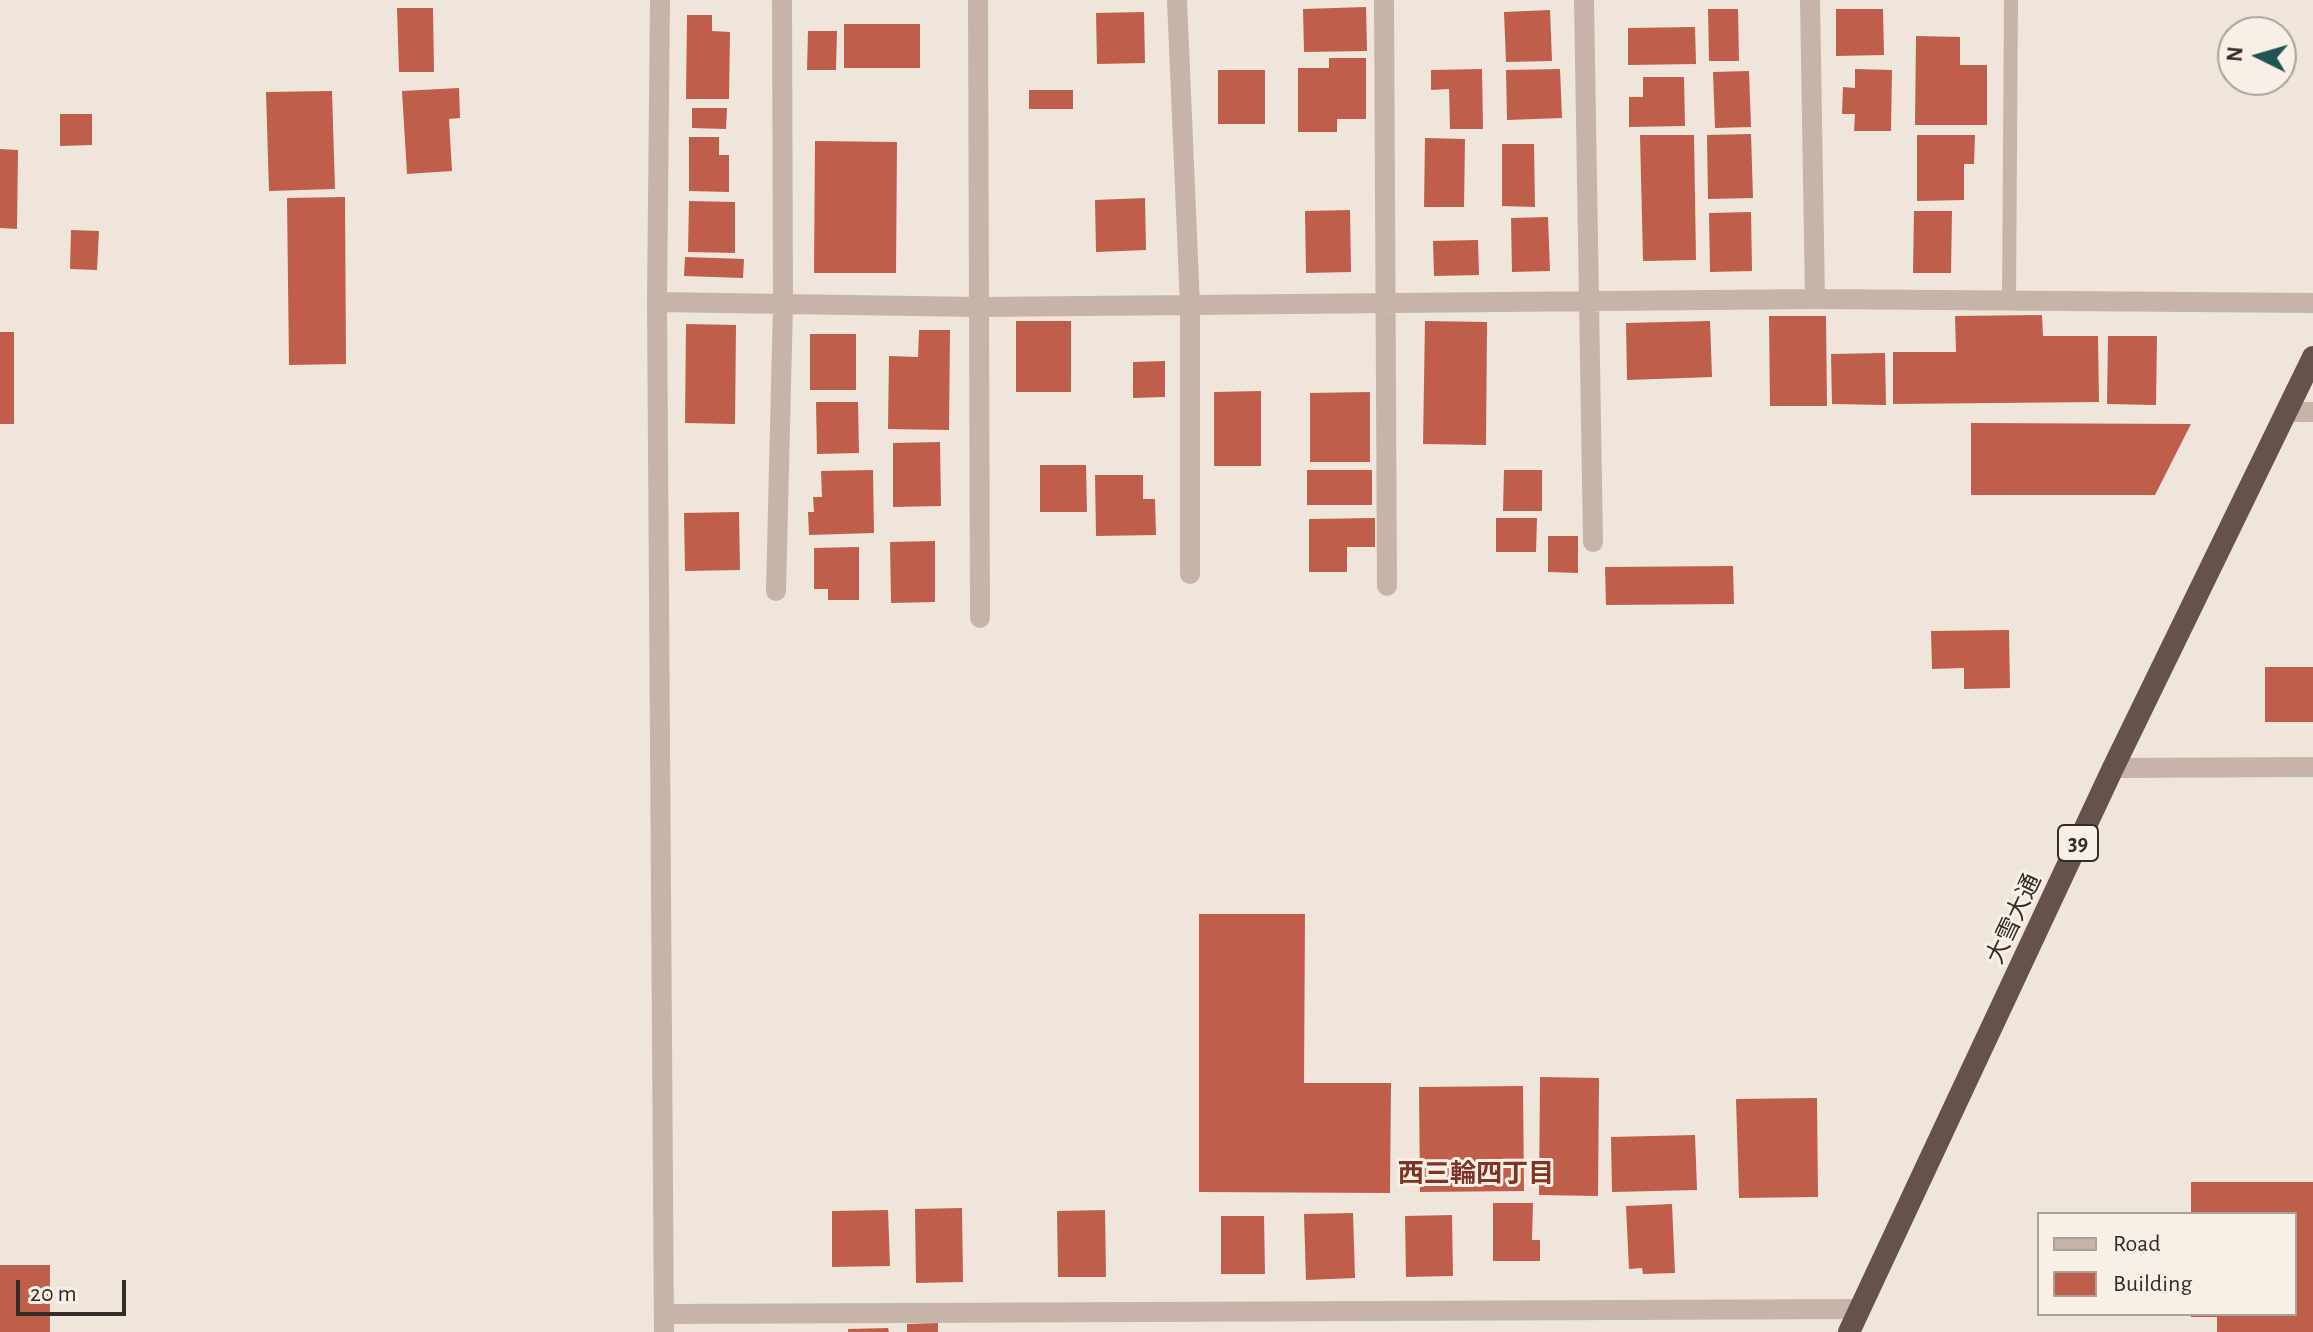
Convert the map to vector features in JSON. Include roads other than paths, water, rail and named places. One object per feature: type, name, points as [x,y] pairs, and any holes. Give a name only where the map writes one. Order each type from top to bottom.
[{"type":"highway","name":"大雪大通","points":[[1849,1332],[2113,768],[2313,357]]},
{"type":"street","points":[[660,0],[657,302],[664,1323],[1860,1309]]},
{"type":"street","points":[[776,591],[783,304],[782,0]]},
{"type":"street","points":[[978,0],[980,618]]},
{"type":"street","points":[[1177,0],[1190,305],[1190,574]]},
{"type":"street","points":[[1384,0],[1387,586]]},
{"type":"street","points":[[1584,0],[1593,542]]},
{"type":"street","points":[[1810,0],[1815,299]]},
{"type":"street","points":[[657,302],[979,307],[1815,299],[2313,303]]},
{"type":"street","points":[[2287,412],[2313,412]]},
{"type":"street","points":[[2113,768],[2313,767]]},
{"type":"lane","points":[[2009,301],[2011,0]]},
{"type":"district","name":"西三輪四丁目","points":[[1476,1174]]}]
